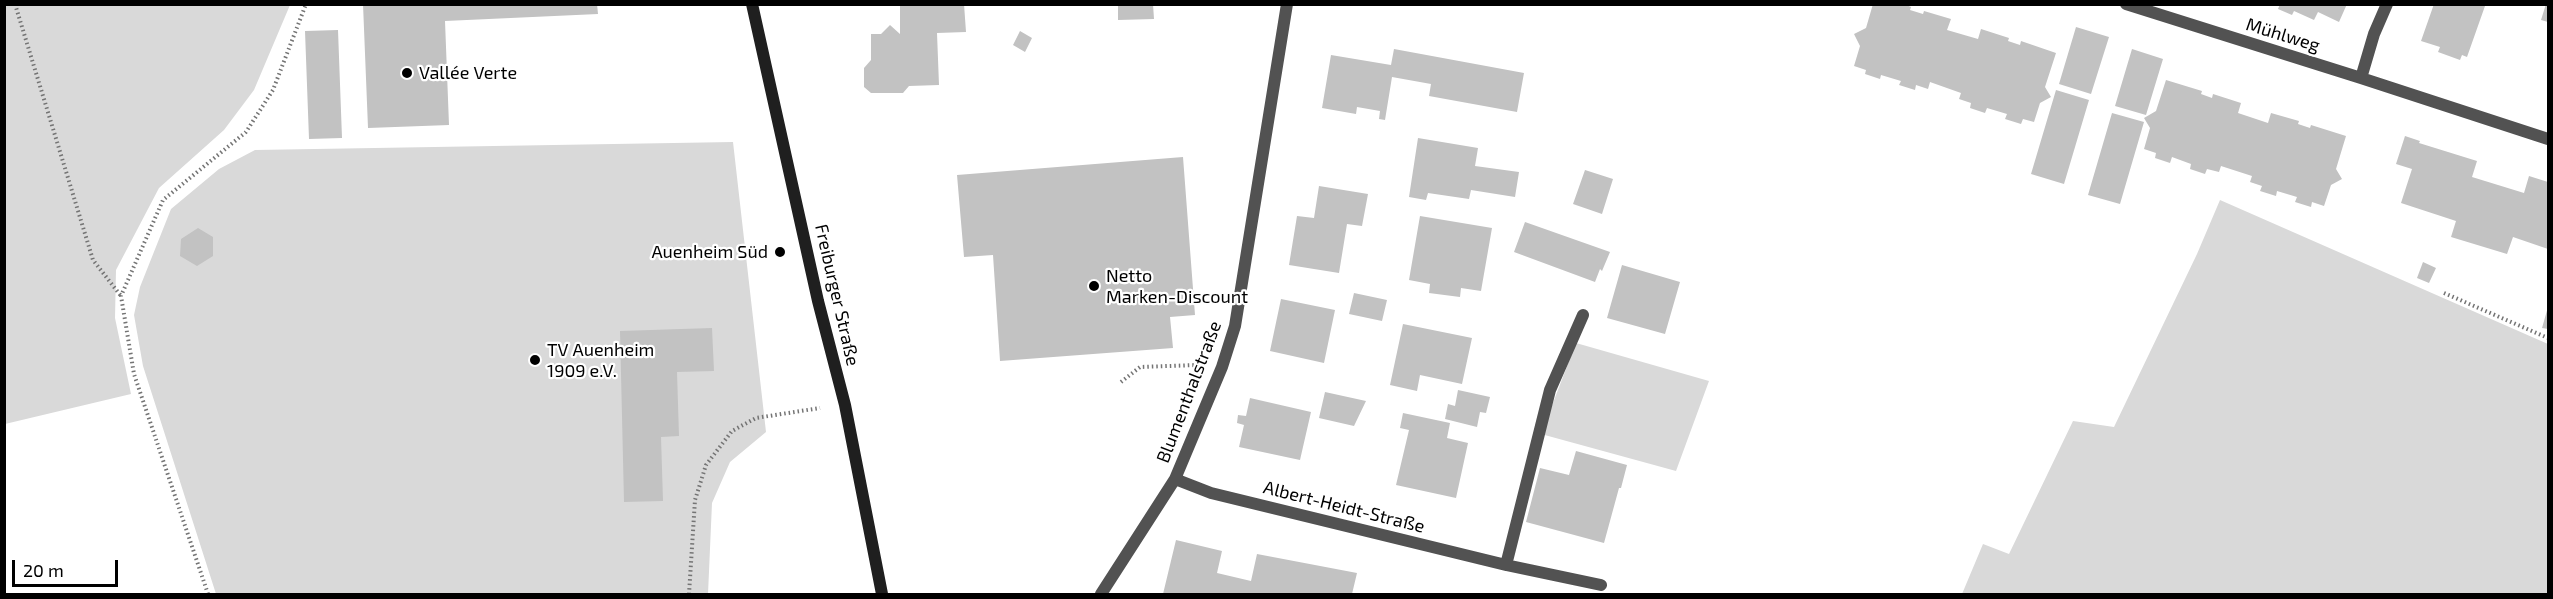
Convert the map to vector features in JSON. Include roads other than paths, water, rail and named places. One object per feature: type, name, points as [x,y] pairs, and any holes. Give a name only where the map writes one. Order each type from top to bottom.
[{"type":"street","name":"Freiburger Straße","points":[[752,4],[818,302],[844,405],[882,594]]},
{"type":"street","name":"Blumenthalstraße","points":[[1101,594],[1175,479],[1235,327],[1287,4]]},
{"type":"street","name":"Mühlweg","points":[[2126,4],[2548,140]]},
{"type":"street","points":[[2361,78],[2387,4]]},
{"type":"street","points":[[1506,565],[1550,390],[1583,315]]},
{"type":"street","name":"Albert-Heidt-Straße","points":[[1175,479],[1211,492],[1506,565],[1601,585]]},
{"type":"place","name":"Vallée Verte","points":[[407,73]]},
{"type":"place","name":"Auenheim Süd","points":[[780,252]]},
{"type":"place","name":"Netto Marken-Discount","points":[[1094,286]]},
{"type":"place","name":"TV Auenheim 1909 e.V.","points":[[535,360]]}]
